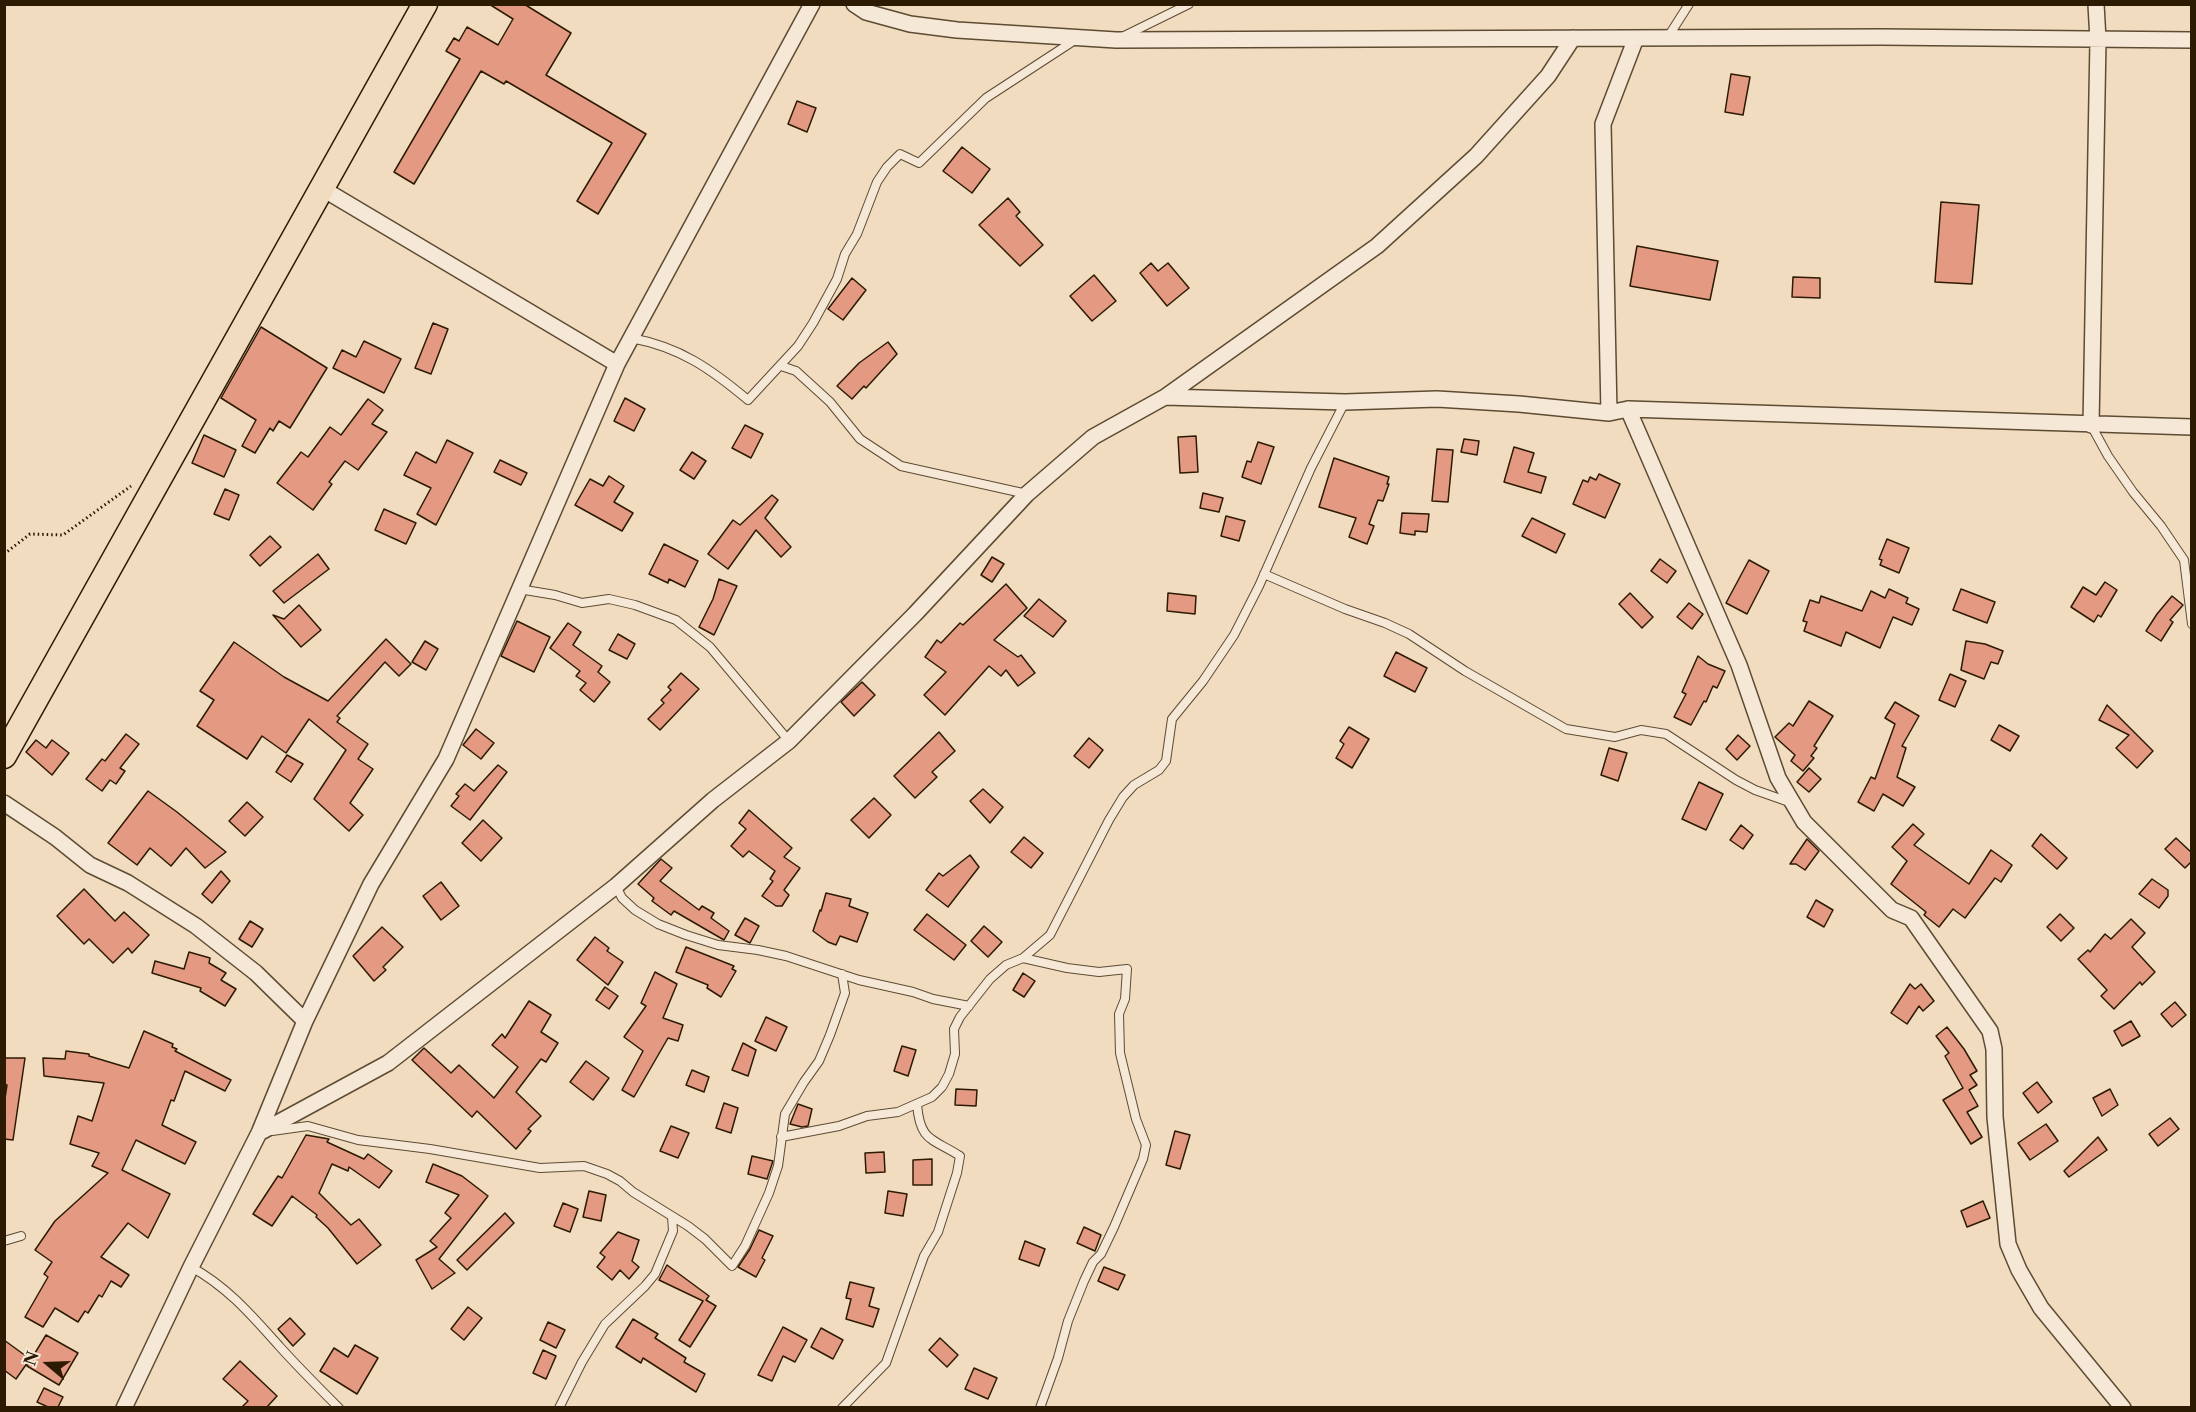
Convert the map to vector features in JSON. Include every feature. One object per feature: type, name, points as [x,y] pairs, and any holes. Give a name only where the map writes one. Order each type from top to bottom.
[{"type":"main road","points":[[4,756],[425,4]]},
{"type":"street","points":[[124,1407],[259,1133],[306,1021],[371,884],[446,759],[617,364],[812,4]]},
{"type":"street","points":[[854,4],[866,12],[910,24],[957,30],[1116,40],[1573,38],[2192,40]]},
{"type":"street","points":[[2091,424],[2098,40],[2096,4]]},
{"type":"street","points":[[259,1133],[388,1063],[616,886],[713,800],[789,741],[915,614],[1027,494],[1093,437],[1165,396],[1377,246],[1476,156],[1548,76],[1573,38]]},
{"type":"street","points":[[1609,413],[1603,124],[1636,38]]},
{"type":"street","points":[[323,189],[617,364]]},
{"type":"street","points":[[1165,396],[1345,402],[1437,399],[1609,413],[1628,409],[2192,427]]},
{"type":"street","points":[[1628,409],[1743,674],[1778,778],[1792,803],[1804,822],[1892,910],[1911,918],[1989,1031],[1994,1049],[1995,1117],[2008,1244],[2019,1270],[2041,1308],[2123,1407]]},
{"type":"street","points":[[4,803],[90,864],[128,883],[195,926],[256,973],[306,1021]]},
{"type":"lane","points":[[1116,40],[1174,8],[1189,4]]},
{"type":"lane","points":[[1667,38],[1689,4]]},
{"type":"lane","points":[[630,338],[674,349],[694,358],[748,400],[798,346],[828,299],[877,182],[887,166],[900,154],[919,163],[986,98],[1079,38]]},
{"type":"lane","points":[[781,366],[796,371],[830,402],[860,440],[901,466],[1027,494]]},
{"type":"lane","points":[[781,1137],[839,1126],[867,1116],[898,1112],[932,1097],[942,1087],[955,1054],[954,1029],[960,1017],[998,972],[1006,965],[1023,958],[1050,935],[1109,820],[1123,798],[1134,785],[1160,770],[1166,761],[1172,718],[1203,681],[1233,635],[1264,574],[1311,468],[1345,402]]},
{"type":"lane","points":[[2091,424],[2126,483],[2161,526],[2184,560],[2192,624]]},
{"type":"lane","points":[[1264,574],[1409,634],[1466,671],[1566,729],[1615,737],[1641,730],[1666,734],[1736,780],[1755,790],[1792,803]]},
{"type":"lane","points":[[519,590],[555,595],[582,603],[609,599],[635,604],[676,620],[710,647],[789,741]]},
{"type":"lane","points":[[616,886],[622,898],[635,910],[658,924],[686,935],[718,945],[786,956],[842,975],[969,1006]]},
{"type":"lane","points":[[1023,958],[1067,968],[1099,972],[1127,969],[1125,999],[1119,1014],[1120,1053],[1136,1119],[1146,1145],[1143,1159],[1110,1236],[1084,1281],[1068,1321],[1058,1358],[1040,1407]]},
{"type":"lane","points":[[259,1133],[308,1126],[358,1140],[430,1149],[540,1168],[584,1166],[620,1181],[705,1239],[732,1266],[745,1246],[769,1193],[778,1166],[785,1114],[819,1061],[830,1035],[845,993],[842,975]]},
{"type":"lane","points":[[842,1407],[862,1384],[886,1363],[924,1256],[938,1232],[957,1173],[960,1155],[927,1136],[920,1128],[917,1104]]},
{"type":"lane","points":[[559,1407],[605,1324],[655,1274],[673,1231],[672,1217]]},
{"type":"lane","points":[[4,1240],[21,1236]]},
{"type":"lane","points":[[191,1267],[209,1277],[234,1297],[321,1392],[339,1407]]},
{"type":"path","points":[[4,554],[30,534],[63,535],[133,484]]},
{"type":"building","points":[[489,4],[524,4],[571,33],[546,75],[646,134],[598,214],[577,201],[612,143],[506,81],[504,84],[481,71],[414,184],[394,172],[460,59],[446,51],[454,38],[459,41],[467,27],[498,45],[513,19]]},
{"type":"building","points":[[1731,74],[1750,77],[1743,115],[1725,112]]},
{"type":"building","points":[[797,101],[816,108],[807,132],[788,124]]},
{"type":"building","points":[[962,147],[990,169],[972,193],[943,171]]},
{"type":"building","points":[[1008,198],[1020,212],[1016,216],[1043,245],[1020,266],[979,225]]},
{"type":"building","points":[[1941,202],[1979,205],[1972,284],[1935,282]]},
{"type":"building","points":[[1637,246],[1718,261],[1710,300],[1630,286]]},
{"type":"building","points":[[1151,263],[1158,271],[1168,263],[1189,288],[1167,306],[1140,273]]},
{"type":"building","points":[[1094,275],[1116,301],[1092,321],[1070,296]]},
{"type":"building","points":[[1793,277],[1820,278],[1820,298],[1792,297]]},
{"type":"building","points":[[852,278],[866,290],[843,320],[828,309]]},
{"type":"building","points":[[433,323],[448,329],[431,374],[415,368]]},
{"type":"building","points":[[261,327],[327,368],[290,428],[279,421],[273,431],[270,428],[255,453],[242,446],[256,420],[221,398]]},
{"type":"building","points":[[364,341],[401,359],[384,393],[333,368],[342,350],[356,357]]},
{"type":"building","points":[[888,342],[897,354],[866,388],[864,386],[852,399],[837,386],[859,363]]},
{"type":"building","points":[[625,398],[645,409],[634,431],[614,421]]},
{"type":"building","points":[[368,399],[383,410],[372,424],[387,432],[358,470],[345,461],[329,482],[332,484],[313,510],[277,483],[301,452],[308,457],[330,427],[341,435]]},
{"type":"building","points":[[745,425],[763,434],[751,458],[732,448]]},
{"type":"building","points":[[204,435],[236,450],[224,477],[192,463]]},
{"type":"building","points":[[1196,436],[1198,472],[1180,473],[1178,437]]},
{"type":"building","points":[[1464,439],[1479,441],[1477,455],[1461,452]]},
{"type":"building","points":[[447,440],[473,453],[436,525],[417,514],[431,488],[404,475],[416,452],[436,463]]},
{"type":"building","points":[[1258,442],[1274,447],[1261,484],[1242,477],[1247,461],[1251,462]]},
{"type":"building","points":[[1514,447],[1534,453],[1528,472],[1546,477],[1541,493],[1504,482]]},
{"type":"building","points":[[1437,449],[1453,450],[1448,502],[1432,501]]},
{"type":"building","points":[[692,452],[706,461],[694,479],[680,470]]},
{"type":"building","points":[[1334,458],[1389,477],[1383,501],[1378,500],[1369,524],[1374,526],[1367,544],[1349,537],[1356,518],[1319,507]]},
{"type":"building","points":[[500,460],[527,473],[521,485],[494,472]]},
{"type":"building","points":[[1599,474],[1620,484],[1605,518],[1573,504],[1583,480],[1588,482],[1590,477],[1596,480]]},
{"type":"building","points":[[609,476],[624,486],[614,502],[633,513],[622,531],[575,505],[590,479],[603,486]]},
{"type":"building","points":[[225,489],[239,495],[229,520],[214,514]]},
{"type":"building","points":[[1203,493],[1223,498],[1219,512],[1200,508]]},
{"type":"building","points":[[772,495],[778,500],[765,518],[791,547],[781,557],[756,530],[728,569],[708,554],[733,520],[740,525]]},
{"type":"building","points":[[384,509],[416,523],[406,544],[375,530]]},
{"type":"building","points":[[1402,513],[1429,514],[1427,532],[1415,531],[1415,535],[1400,533]]},
{"type":"building","points":[[1226,516],[1245,521],[1239,541],[1221,536]]},
{"type":"building","points":[[1532,518],[1565,534],[1556,553],[1522,536]]},
{"type":"building","points":[[270,536],[281,547],[260,566],[250,555]]},
{"type":"building","points":[[1887,539],[1909,548],[1899,573],[1880,565],[1882,560],[1879,559]]},
{"type":"building","points":[[664,544],[698,561],[685,587],[669,579],[668,583],[649,574]]},
{"type":"building","points":[[318,554],[329,569],[284,603],[273,591]]},
{"type":"building","points":[[992,557],[1004,564],[992,582],[981,575]]},
{"type":"building","points":[[1660,559],[1676,571],[1667,583],[1651,571]]},
{"type":"building","points":[[1749,560],[1769,571],[1747,614],[1726,603]]},
{"type":"building","points":[[719,579],[737,586],[714,635],[699,627],[713,599]]},
{"type":"building","points":[[2105,582],[2117,590],[2101,617],[2098,615],[2094,622],[2071,607],[2083,587],[2096,595]]},
{"type":"building","points":[[1006,584],[1027,608],[994,640],[1018,657],[1021,655],[1035,673],[1018,686],[1006,670],[1001,676],[989,666],[945,715],[924,695],[946,672],[925,657],[937,640],[941,643],[960,623],[963,625]]},
{"type":"building","points":[[1889,589],[1908,598],[1906,603],[1919,609],[1912,625],[1893,617],[1880,648],[1846,632],[1841,646],[1804,631],[1807,622],[1803,621],[1810,600],[1819,603],[1821,596],[1862,611],[1871,591],[1885,598]]},
{"type":"building","points":[[1961,589],[1995,602],[1987,623],[1953,610]]},
{"type":"building","points":[[1168,593],[1196,596],[1195,614],[1167,611]]},
{"type":"building","points":[[1630,593],[1653,617],[1642,628],[1619,604]]},
{"type":"building","points":[[2172,596],[2183,605],[2170,620],[2173,622],[2161,641],[2146,631]]},
{"type":"building","points":[[1039,599],[1066,621],[1053,637],[1024,616]]},
{"type":"building","points":[[1689,603],[1703,614],[1692,629],[1677,617]]},
{"type":"building","points":[[299,605],[321,630],[301,647],[273,615],[284,619]]},
{"type":"building","points":[[517,621],[550,637],[534,672],[501,656]]},
{"type":"building","points":[[568,623],[581,632],[573,645],[602,666],[598,672],[610,682],[594,702],[580,690],[586,683],[576,676],[580,671],[550,648]]},
{"type":"building","points":[[618,634],[635,644],[627,659],[609,650]]},
{"type":"building","points":[[386,639],[411,664],[399,676],[385,662],[337,716],[340,718],[337,722],[368,744],[358,759],[373,769],[350,803],[363,815],[349,831],[314,799],[346,750],[309,719],[286,753],[262,736],[247,759],[197,726],[214,700],[200,691],[234,642],[284,677],[328,701]]},
{"type":"building","points":[[425,641],[438,649],[426,670],[412,662]]},
{"type":"building","points":[[1966,641],[1985,644],[2003,651],[1998,664],[1991,662],[1984,679],[1961,670]]},
{"type":"building","points":[[1396,652],[1427,668],[1415,692],[1384,676]]},
{"type":"building","points":[[1698,656],[1708,664],[1725,671],[1717,688],[1713,686],[1691,725],[1674,717],[1686,694],[1682,692]]},
{"type":"building","points":[[681,673],[699,689],[660,730],[648,719],[664,703],[661,700],[671,690],[668,687]]},
{"type":"building","points":[[1950,674],[1966,681],[1955,707],[1939,700]]},
{"type":"building","points":[[862,682],[875,695],[854,716],[841,702]]},
{"type":"building","points":[[1809,701],[1833,716],[1814,746],[1817,748],[1811,756],[1814,758],[1803,771],[1791,761],[1795,755],[1775,737],[1789,723],[1793,726]]},
{"type":"building","points":[[1895,702],[1919,716],[1902,746],[1906,748],[1897,777],[1915,787],[1903,806],[1883,794],[1874,811],[1858,802],[1871,777],[1875,779],[1895,724],[1885,718]]},
{"type":"building","points":[[2107,705],[2153,751],[2137,768],[2116,748],[2129,735],[2099,720]]},
{"type":"building","points":[[1999,725],[2019,736],[2010,751],[1991,740]]},
{"type":"building","points":[[1349,727],[1369,739],[1352,768],[1336,758],[1344,744],[1340,741]]},
{"type":"building","points":[[476,729],[494,743],[481,759],[463,745]]},
{"type":"building","points":[[939,732],[955,751],[932,772],[937,777],[915,798],[894,776]]},
{"type":"building","points":[[126,734],[139,744],[120,768],[125,771],[116,784],[110,780],[102,791],[86,779],[102,759],[105,761]]},
{"type":"building","points":[[1738,735],[1750,746],[1737,760],[1726,749]]},
{"type":"building","points":[[1089,738],[1103,750],[1089,768],[1074,756]]},
{"type":"building","points":[[36,740],[46,748],[52,740],[69,753],[52,775],[26,752]]},
{"type":"building","points":[[1609,748],[1627,753],[1618,781],[1601,775]]},
{"type":"building","points":[[287,755],[303,764],[291,782],[276,772]]},
{"type":"building","points":[[498,765],[507,772],[470,820],[451,806],[459,796],[456,794],[465,784],[474,791]]},
{"type":"building","points":[[1809,768],[1821,779],[1809,792],[1797,782]]},
{"type":"building","points":[[1699,782],[1723,794],[1706,830],[1682,819]]},
{"type":"building","points":[[983,789],[1003,807],[990,823],[970,801]]},
{"type":"building","points":[[148,791],[226,852],[205,868],[186,848],[171,866],[150,848],[137,865],[108,843]]},
{"type":"building","points":[[874,798],[891,815],[869,838],[851,820]]},
{"type":"building","points":[[247,802],[263,817],[245,836],[229,821]]},
{"type":"building","points":[[749,810],[792,848],[784,857],[800,868],[784,890],[789,895],[782,906],[776,906],[762,896],[773,881],[770,879],[775,871],[749,851],[743,857],[731,846],[746,829],[739,823]]},
{"type":"building","points":[[483,820],[502,838],[481,861],[462,843]]},
{"type":"building","points":[[1913,824],[1924,834],[1914,845],[1969,884],[1991,850],[2012,865],[2001,882],[1995,878],[1965,918],[1953,909],[1939,927],[1924,915],[1926,912],[1891,884],[1907,861],[1892,847]]},
{"type":"building","points":[[1741,825],[1753,835],[1743,849],[1730,840]]},
{"type":"building","points":[[2041,834],[2067,858],[2057,869],[2032,846]]},
{"type":"building","points":[[1024,837],[1043,853],[1031,868],[1011,852]]},
{"type":"building","points":[[2176,838],[2192,853],[2192,861],[2185,868],[2165,849]]},
{"type":"building","points":[[1807,839],[1819,851],[1805,870],[1796,864],[1790,864]]},
{"type":"building","points":[[970,855],[979,867],[948,907],[926,890],[939,873],[943,876]]},
{"type":"building","points":[[661,859],[672,868],[660,881],[699,910],[702,906],[714,913],[711,918],[729,931],[724,940],[674,911],[671,915],[652,901],[654,898],[638,884]]},
{"type":"building","points":[[221,871],[230,881],[212,903],[202,894]]},
{"type":"building","points":[[2152,879],[2168,890],[2168,896],[2159,908],[2139,894]]},
{"type":"building","points":[[441,882],[459,906],[441,920],[423,896]]},
{"type":"building","points":[[84,889],[115,921],[124,912],[149,935],[132,953],[128,948],[113,963],[89,939],[84,944],[57,916]]},
{"type":"building","points":[[826,893],[851,899],[849,906],[868,913],[857,942],[840,936],[836,945],[813,931]]},
{"type":"building","points":[[1816,900],[1833,910],[1824,927],[1807,917]]},
{"type":"building","points":[[927,914],[966,945],[954,960],[914,930]]},
{"type":"building","points":[[2060,914],[2074,928],[2061,941],[2047,927]]},
{"type":"building","points":[[745,918],[759,926],[750,943],[735,935]]},
{"type":"building","points":[[2131,919],[2145,933],[2132,947],[2155,972],[2142,985],[2140,982],[2114,1009],[2101,996],[2107,990],[2078,959],[2088,950],[2090,952],[2105,934],[2111,939]]},
{"type":"building","points":[[250,921],[263,929],[252,947],[239,939]]},
{"type":"building","points":[[984,926],[1002,942],[988,957],[971,941]]},
{"type":"building","points":[[382,927],[403,947],[383,967],[386,970],[374,981],[353,956]]},
{"type":"building","points":[[595,937],[609,948],[607,951],[623,962],[608,985],[577,960]]},
{"type":"building","points":[[686,947],[734,966],[732,969],[736,971],[721,997],[707,988],[708,985],[676,972]]},
{"type":"building","points":[[189,952],[210,958],[209,963],[226,973],[221,980],[236,989],[225,1006],[200,991],[201,988],[152,973],[155,961],[184,969]]},
{"type":"building","points":[[655,972],[677,984],[663,1018],[683,1025],[678,1041],[668,1038],[634,1097],[622,1090],[643,1051],[624,1037],[646,1006],[641,1003]]},
{"type":"building","points":[[1023,973],[1035,981],[1024,997],[1013,990]]},
{"type":"building","points":[[1910,984],[1915,989],[1921,984],[1934,1001],[1923,1011],[1919,1006],[1907,1024],[1891,1013]]},
{"type":"building","points":[[605,987],[618,996],[609,1009],[596,1000]]},
{"type":"building","points":[[529,1001],[551,1015],[541,1032],[558,1043],[546,1062],[541,1059],[516,1092],[541,1116],[528,1129],[531,1131],[516,1149],[477,1111],[472,1117],[412,1060],[424,1048],[451,1073],[459,1065],[494,1098],[518,1067],[492,1045],[502,1034],[505,1038]]},
{"type":"building","points":[[2175,1002],[2186,1015],[2172,1027],[2161,1014]]},
{"type":"building","points":[[766,1017],[787,1027],[776,1051],[755,1041]]},
{"type":"building","points":[[2131,1021],[2140,1036],[2122,1046],[2114,1031]]},
{"type":"building","points":[[1947,1027],[1977,1071],[1970,1075],[1977,1085],[1969,1090],[1978,1106],[1967,1112],[1982,1137],[1971,1144],[1943,1100],[1963,1088],[1945,1056],[1949,1053],[1936,1036]]},
{"type":"building","points":[[144,1031],[173,1044],[172,1047],[177,1049],[175,1051],[231,1080],[225,1091],[185,1071],[162,1125],[196,1142],[185,1164],[136,1140],[122,1170],[170,1194],[148,1238],[128,1223],[101,1257],[129,1275],[121,1287],[111,1281],[102,1297],[99,1295],[88,1313],[85,1311],[78,1322],[55,1308],[43,1327],[25,1317],[48,1277],[44,1274],[52,1262],[35,1250],[55,1221],[108,1173],[92,1166],[99,1153],[70,1144],[78,1116],[92,1121],[104,1083],[44,1076],[43,1058],[65,1059],[66,1051],[89,1054],[89,1056],[129,1068]]},
{"type":"building","points":[[743,1043],[756,1050],[748,1076],[732,1070]]},
{"type":"building","points":[[902,1046],[916,1050],[908,1076],[894,1071]]},
{"type":"building","points":[[4,1058],[25,1058],[13,1140],[4,1139],[4,1105],[7,1085],[4,1084]]},
{"type":"building","points":[[586,1061],[609,1078],[593,1100],[570,1082]]},
{"type":"building","points":[[692,1070],[709,1077],[704,1092],[686,1085]]},
{"type":"building","points":[[2037,1082],[2052,1102],[2038,1113],[2023,1093]]},
{"type":"building","points":[[956,1089],[977,1090],[976,1106],[955,1105]]},
{"type":"building","points":[[2110,1089],[2118,1105],[2102,1116],[2093,1098]]},
{"type":"building","points":[[724,1103],[738,1108],[731,1133],[716,1128]]},
{"type":"building","points":[[798,1104],[812,1109],[808,1126],[790,1124]]},
{"type":"building","points":[[2170,1118],[2179,1129],[2158,1146],[2149,1134]]},
{"type":"building","points":[[2046,1124],[2058,1141],[2030,1160],[2018,1143]]},
{"type":"building","points":[[671,1126],[689,1133],[678,1158],[660,1151]]},
{"type":"building","points":[[1175,1131],[1190,1135],[1180,1169],[1166,1165]]},
{"type":"building","points":[[306,1135],[329,1139],[327,1142],[364,1159],[368,1154],[392,1171],[379,1188],[349,1167],[348,1171],[332,1164],[319,1193],[351,1225],[359,1219],[381,1245],[357,1264],[328,1228],[316,1217],[317,1215],[292,1196],[272,1226],[253,1214],[278,1176],[282,1178]]},
{"type":"building","points":[[2098,1137],[2107,1150],[2069,1177],[2064,1171]]},
{"type":"building","points":[[884,1152],[885,1172],[866,1173],[865,1153]]},
{"type":"building","points":[[752,1156],[773,1161],[767,1179],[748,1174]]},
{"type":"building","points":[[932,1159],[932,1185],[913,1185],[913,1160]]},
{"type":"building","points":[[433,1164],[462,1176],[488,1196],[439,1259],[455,1273],[432,1289],[416,1260],[437,1247],[430,1241],[451,1218],[445,1213],[459,1195],[426,1182]]},
{"type":"building","points":[[589,1191],[606,1195],[601,1221],[583,1217]]},
{"type":"building","points":[[888,1191],[907,1194],[903,1216],[885,1213]]},
{"type":"building","points":[[1983,1201],[1990,1218],[1967,1227],[1961,1211]]},
{"type":"building","points":[[563,1203],[578,1209],[570,1232],[554,1226]]},
{"type":"building","points":[[505,1213],[514,1223],[467,1270],[457,1260]]},
{"type":"building","points":[[1084,1227],[1101,1235],[1095,1251],[1077,1243]]},
{"type":"building","points":[[759,1230],[773,1236],[762,1258],[765,1260],[756,1277],[738,1267]]},
{"type":"building","points":[[618,1232],[639,1240],[632,1261],[639,1267],[629,1279],[620,1270],[612,1280],[597,1267],[605,1257],[600,1253]]},
{"type":"building","points":[[1025,1241],[1045,1249],[1039,1266],[1019,1259]]},
{"type":"building","points":[[667,1265],[709,1296],[706,1300],[716,1306],[690,1347],[679,1340],[703,1301],[659,1280]]},
{"type":"building","points":[[1104,1267],[1125,1275],[1118,1290],[1098,1281]]},
{"type":"building","points":[[850,1282],[874,1288],[869,1306],[879,1309],[873,1327],[846,1319],[851,1299],[846,1298]]},
{"type":"building","points":[[468,1307],[482,1318],[464,1340],[451,1329]]},
{"type":"building","points":[[290,1318],[305,1334],[293,1346],[278,1329]]},
{"type":"building","points":[[633,1319],[658,1334],[655,1338],[686,1358],[684,1362],[705,1374],[696,1392],[643,1358],[641,1363],[616,1347]]},
{"type":"building","points":[[548,1322],[565,1330],[556,1348],[540,1340]]},
{"type":"building","points":[[783,1327],[807,1340],[795,1362],[783,1356],[772,1381],[758,1375]]},
{"type":"building","points":[[821,1328],[843,1340],[833,1359],[811,1347]]},
{"type":"building","points":[[46,1335],[78,1353],[59,1385],[27,1366]]},
{"type":"building","points":[[940,1338],[958,1355],[947,1367],[929,1350]]},
{"type":"building","points":[[4,1340],[30,1359],[16,1379],[4,1370]]},
{"type":"building","points":[[355,1345],[378,1358],[357,1394],[320,1371],[334,1348],[348,1357]]},
{"type":"building","points":[[543,1350],[556,1356],[546,1379],[533,1373]]},
{"type":"building","points":[[240,1361],[277,1396],[267,1407],[242,1407],[248,1401],[223,1379]]},
{"type":"building","points":[[974,1368],[997,1378],[988,1399],[965,1389]]},
{"type":"building","points":[[44,1388],[63,1397],[58,1407],[48,1407],[37,1402]]}]
